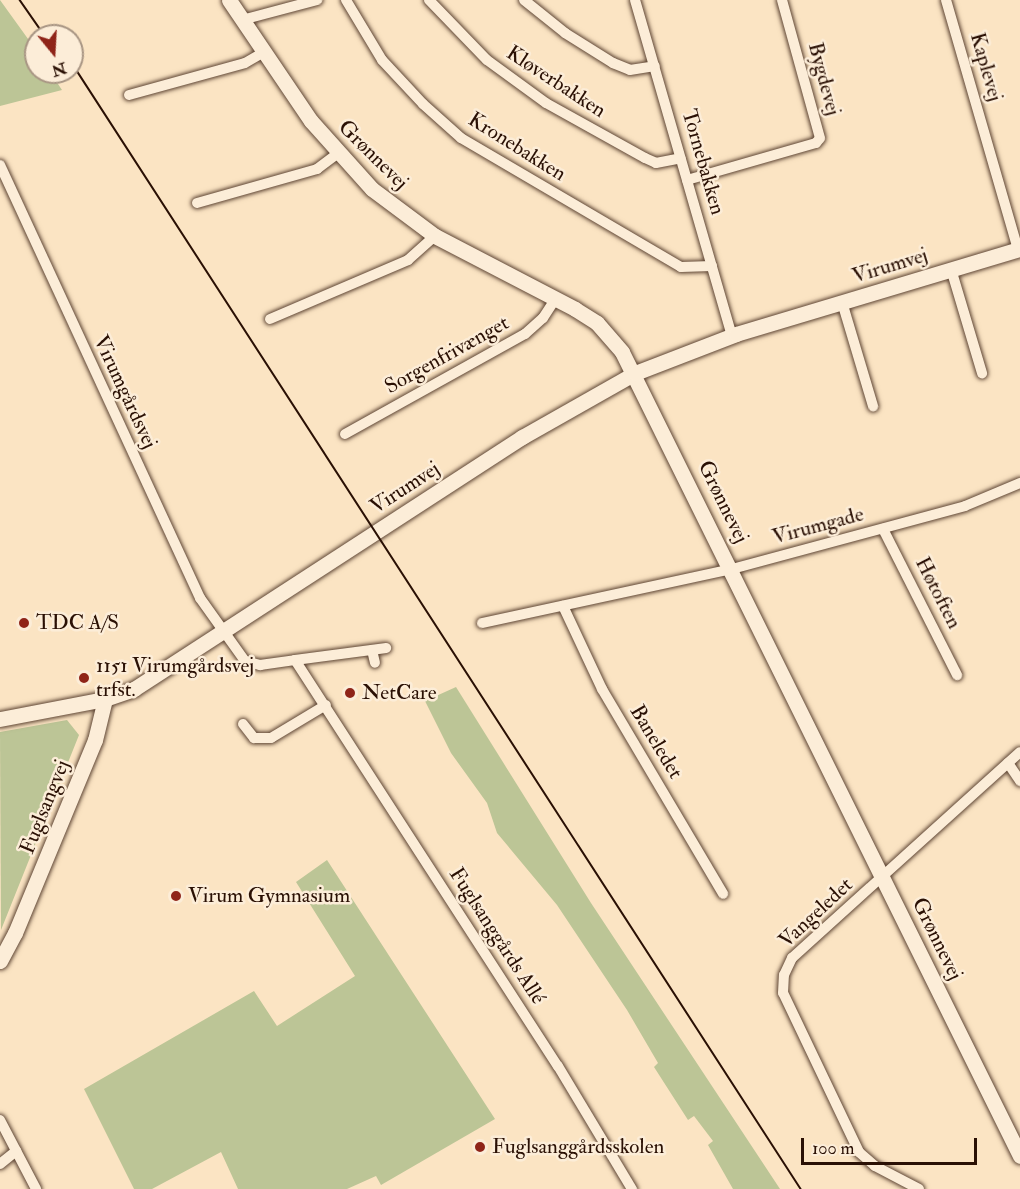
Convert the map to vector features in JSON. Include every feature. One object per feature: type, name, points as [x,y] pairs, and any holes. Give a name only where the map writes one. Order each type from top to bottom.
[{"type":"street","name":"Grønnevej","points":[[229,0],[337,154],[372,189],[435,236],[556,298],[597,323],[635,374],[883,877],[1016,1138],[1020,1156]]},
{"type":"street","points":[[242,20],[317,0]]},
{"type":"street","name":"Kronebakken","points":[[346,0],[382,60],[423,105],[461,138],[681,267],[712,266]]},
{"type":"street","name":"Kløverbakken","points":[[429,0],[487,60],[546,103],[656,163],[681,158]]},
{"type":"street","points":[[524,0],[565,33],[613,63],[630,70],[654,66]]},
{"type":"street","name":"Tornebakken","points":[[635,0],[732,336]]},
{"type":"street","name":"Bygdevej","points":[[687,180],[816,143],[820,138],[782,0]]},
{"type":"street","name":"Kaplevej","points":[[946,0],[1019,249]]},
{"type":"street","points":[[129,95],[244,63],[264,52]]},
{"type":"street","points":[[197,203],[317,169],[337,154]]},
{"type":"street","name":"Virumgårdsvej","points":[[0,165],[200,598],[223,632]]},
{"type":"street","points":[[270,319],[408,260],[435,236]]},
{"type":"street","name":"Virumvej","points":[[0,719],[105,699],[134,689],[522,437],[635,374],[732,336],[1019,249]]},
{"type":"street","name":"Virumvej","points":[[951,269],[982,373]]},
{"type":"street","name":"Sorgenfrivænget","points":[[345,435],[525,334],[543,318],[556,298]]},
{"type":"street","name":"Virumvej","points":[[842,302],[873,406]]},
{"type":"street","name":"Virumgade","points":[[482,623],[732,569],[964,506],[1020,483]]},
{"type":"street","name":"Høtoften","points":[[884,528],[957,675]]},
{"type":"street","name":"Baneledet","points":[[563,606],[602,688],[723,894]]},
{"type":"street","points":[[223,632],[246,662],[260,665],[386,648]]},
{"type":"street","points":[[372,650],[375,663]]},
{"type":"street","name":"Fuglsanggårds Allé","points":[[295,660],[326,705],[632,1189]]},
{"type":"street","name":"Fuglsangvej","points":[[0,960],[15,933],[95,740],[105,699]]},
{"type":"street","points":[[243,724],[254,738],[271,738],[326,705]]},
{"type":"street","name":"Vangeledet","points":[[919,1189],[875,1166],[859,1152],[783,993],[784,975],[792,958],[1020,752]]},
{"type":"street","points":[[1008,763],[1020,781]]},
{"type":"street","points":[[0,1120],[36,1189]]},
{"type":"street","points":[[0,1164],[16,1151]]},
{"type":"green space","points":[[0,0],[24,33],[24,84],[58,84],[62,90],[0,106]]},
{"type":"green space","points":[[456,687],[591,903],[780,1189],[733,1189],[708,1145],[713,1141],[694,1116],[688,1120],[654,1067],[658,1063],[627,1010],[557,905],[497,833],[487,803],[451,753],[425,701]]},
{"type":"green space","points":[[67,720],[79,735],[1,930],[0,732]]},
{"type":"green space","points":[[327,860],[495,1119],[381,1185],[376,1176],[347,1189],[238,1189],[221,1152],[152,1189],[134,1189],[84,1089],[254,991],[277,1026],[355,976],[296,882]]},
{"type":"tram line","points":[[20,0],[37,24]]},
{"type":"tram line","points":[[84,82],[801,1189]]},
{"type":"place","name":"TDC A/S","points":[[24,623]]},
{"type":"place","name":"1151 Virumgårdsvej trfst.","points":[[84,678]]},
{"type":"place","name":"NetCare","points":[[350,693]]},
{"type":"place","name":"Virum Gymnasium","points":[[176,896]]},
{"type":"place","name":"Fuglsanggårdsskolen","points":[[480,1147]]}]
